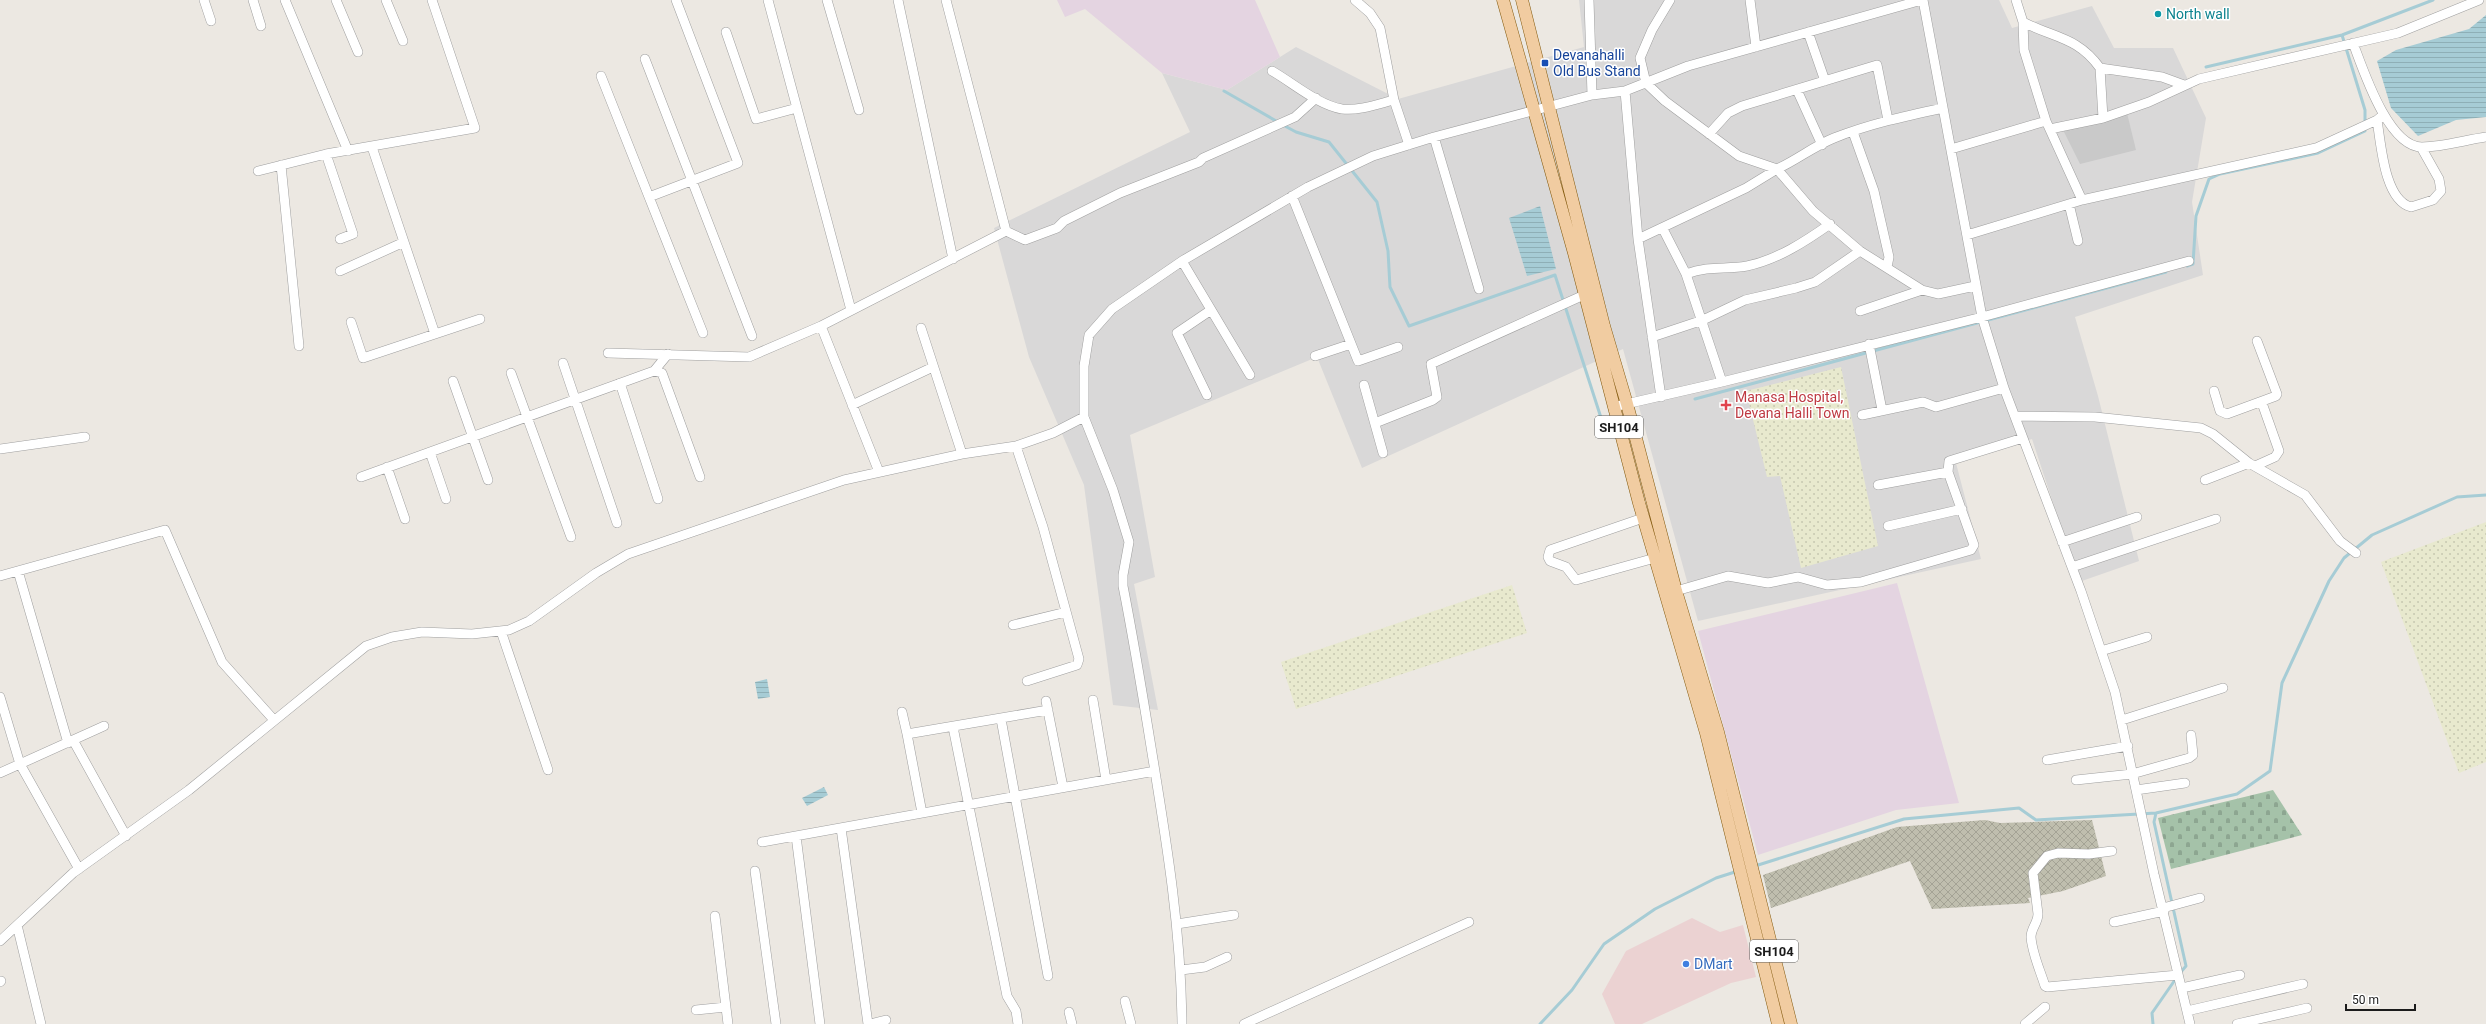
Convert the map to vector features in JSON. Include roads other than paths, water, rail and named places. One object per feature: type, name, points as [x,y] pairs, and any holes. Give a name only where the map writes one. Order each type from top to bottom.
[{"type":"main road","name":"SH104","points":[[1503,0],[1534,110],[1643,518],[1693,686],[1744,882],[1778,1024]]},
{"type":"main road","name":"SH104","points":[[1522,0],[1604,326],[1627,404],[1676,591],[1705,682],[1749,850],[1792,1024]]},
{"type":"street","points":[[204,0],[211,21]]},
{"type":"street","points":[[252,0],[261,26]]},
{"type":"street","points":[[285,0],[348,151]]},
{"type":"street","points":[[336,0],[358,52]]},
{"type":"street","points":[[386,0],[403,41]]},
{"type":"street","points":[[258,171],[326,154],[475,128],[432,0]]},
{"type":"street","points":[[650,197],[738,163],[676,0]]},
{"type":"street","points":[[768,0],[851,310]]},
{"type":"street","points":[[827,0],[859,110]]},
{"type":"street","points":[[898,0],[953,259]]},
{"type":"street","points":[[946,0],[1006,231]]},
{"type":"street","points":[[1355,0],[1370,13],[1380,28],[1394,100],[1409,144]]},
{"type":"street","points":[[1589,0],[1592,95]]},
{"type":"street","points":[[1670,0],[1652,30],[1640,58],[1646,83],[1665,101],[1739,156],[1777,169],[1813,211],[1860,251],[1922,290],[1938,294],[1975,286]]},
{"type":"street","points":[[1750,0],[1756,47]]},
{"type":"street","points":[[1182,1024],[1181,970],[1177,924],[1155,771],[1123,586],[1123,575],[1129,542],[1113,490],[1084,417],[1084,366],[1089,335],[1112,309],[1182,261],[1292,196],[1361,162],[1409,144],[1592,95],[1625,90],[1688,66],[1923,0],[1967,235],[1975,286],[1983,321],[2004,388],[2072,567],[2102,651],[2122,720],[2132,774],[2190,1024]]},
{"type":"street","points":[[2016,0],[2023,22],[2024,50],[2048,125],[2082,200]]},
{"type":"street","points":[[1951,148],[2048,125],[2103,118],[2149,102],[2199,78],[2398,33],[2479,0]]},
{"type":"street","points":[[2023,22],[2075,43],[2100,68],[2162,77],[2184,85]]},
{"type":"street","points":[[726,32],[756,119],[797,108]]},
{"type":"street","points":[[1808,32],[1825,81]]},
{"type":"street","points":[[2353,43],[2374,121],[2388,182],[2402,202],[2411,207],[2433,200],[2441,190],[2439,178],[2421,147]]},
{"type":"street","points":[[645,60],[752,336]]},
{"type":"street","points":[[1710,134],[1728,113],[1877,65],[1888,120]]},
{"type":"street","points":[[2100,68],[2103,118]]},
{"type":"street","points":[[1272,71],[1328,105],[1343,109],[1360,108],[1394,100]]},
{"type":"street","points":[[601,76],[703,333]]},
{"type":"street","points":[[1625,90],[1638,239],[1661,397]]},
{"type":"street","points":[[1797,90],[1822,145]]},
{"type":"street","points":[[1006,231],[1025,240],[1057,228],[1064,221],[1120,193],[1199,162],[1295,117],[1316,98]]},
{"type":"street","points":[[1638,239],[1663,229],[1746,188],[1777,169],[1797,160],[1833,139],[1888,120],[1943,108]]},
{"type":"street","points":[[2374,121],[2408,143],[2421,147],[2486,137]]},
{"type":"street","points":[[1967,235],[2082,200],[2316,148],[2374,121]]},
{"type":"street","points":[[1853,132],[1874,191],[1889,257],[1887,267]]},
{"type":"street","points":[[1434,137],[1479,289]]},
{"type":"street","points":[[372,146],[435,334]]},
{"type":"street","points":[[326,154],[354,234],[340,239]]},
{"type":"street","points":[[281,165],[299,346]]},
{"type":"street","points":[[1292,196],[1358,361],[1398,347]]},
{"type":"street","points":[[2069,204],[2078,240]]},
{"type":"street","points":[[1686,274],[1711,267],[1747,266],[1803,242],[1830,224]]},
{"type":"street","points":[[1663,229],[1686,274],[1703,320],[1722,382]]},
{"type":"street","points":[[608,354],[668,354],[749,357],[821,326],[1006,231]]},
{"type":"street","points":[[340,271],[404,242]]},
{"type":"street","points":[[1652,336],[1703,320],[1745,300],[1796,288],[1814,282],[1860,251]]},
{"type":"street","points":[[1182,261],[1250,375]]},
{"type":"street","points":[[1613,407],[1722,382],[1869,344],[1983,321],[2189,261]]},
{"type":"street","points":[[1860,311],[1922,290]]},
{"type":"street","points":[[1375,423],[1433,400],[1437,397],[1432,364],[1584,295]]},
{"type":"street","points":[[1207,394],[1177,333],[1211,310]]},
{"type":"street","points":[[351,322],[363,358],[480,319]]},
{"type":"street","points":[[821,326],[879,472]]},
{"type":"street","points":[[921,328],[962,454]]},
{"type":"street","points":[[2214,391],[2220,411],[2223,414],[2274,399],[2277,394],[2256,341]]},
{"type":"street","points":[[1315,356],[1351,344]]},
{"type":"street","points":[[1869,344],[1882,410]]},
{"type":"street","points":[[361,477],[654,371],[668,354]]},
{"type":"street","points":[[563,363],[617,523]]},
{"type":"street","points":[[852,405],[933,367]]},
{"type":"street","points":[[654,371],[662,373],[700,477]]},
{"type":"street","points":[[511,373],[571,538]]},
{"type":"street","points":[[453,381],[488,480]]},
{"type":"street","points":[[620,383],[658,498]]},
{"type":"street","points":[[1364,386],[1383,453]]},
{"type":"street","points":[[1862,415],[1923,402],[1936,407],[2004,388]]},
{"type":"street","points":[[2205,480],[2275,457],[2279,451],[2262,403]]},
{"type":"street","points":[[2015,416],[2096,417],[2201,428],[2213,434],[2252,465],[2305,495],[2340,541],[2356,553]]},
{"type":"street","points":[[0,941],[79,869],[189,790],[366,646],[392,637],[422,632],[472,634],[509,630],[529,621],[596,573],[628,554],[844,480],[962,454],[1016,446],[1053,433],[1084,417]]},
{"type":"street","points":[[0,449],[85,437]]},
{"type":"street","points":[[1676,591],[1728,576],[1768,583],[1798,577],[1827,585],[1861,582],[1971,550],[1974,545],[1948,472],[1949,461],[2023,438]]},
{"type":"street","points":[[1016,446],[1043,527],[1080,663],[1027,681]]},
{"type":"street","points":[[430,452],[446,499]]},
{"type":"street","points":[[387,467],[405,519]]},
{"type":"street","points":[[1878,485],[1948,472]]},
{"type":"street","points":[[1888,526],[1962,509]]},
{"type":"street","points":[[2062,542],[2137,517]]},
{"type":"street","points":[[1643,518],[1550,550],[1548,557],[1550,560],[1566,567],[1576,580],[1655,558]]},
{"type":"street","points":[[2072,567],[2216,519]]},
{"type":"street","points":[[0,576],[165,530],[222,662],[274,720]]},
{"type":"street","points":[[18,571],[70,741],[126,836]]},
{"type":"street","points":[[1012,625],[1066,612]]},
{"type":"street","points":[[501,631],[548,770]]},
{"type":"street","points":[[2102,651],[2147,637]]},
{"type":"street","points":[[2122,720],[2223,688]]},
{"type":"street","points":[[0,697],[20,764],[79,869]]},
{"type":"street","points":[[1093,700],[1106,780]]},
{"type":"street","points":[[907,734],[1001,718],[1047,706],[1063,787]]},
{"type":"street","points":[[902,712],[922,813]]},
{"type":"street","points":[[1001,718],[1048,976]]},
{"type":"street","points":[[0,773],[104,726]]},
{"type":"street","points":[[953,727],[1007,996],[1016,1011],[1018,1024]]},
{"type":"street","points":[[2076,780],[2132,774],[2189,758],[2194,755],[2191,735]]},
{"type":"street","points":[[2047,760],[2128,746]]},
{"type":"street","points":[[762,842],[1155,771]]},
{"type":"street","points":[[2136,790],[2185,783]]},
{"type":"street","points":[[841,828],[869,1024],[886,1020]]},
{"type":"street","points":[[796,836],[820,1024]]},
{"type":"street","points":[[2112,851],[2089,854],[2058,853],[2047,856],[2033,873],[2038,919],[2032,928],[2031,938],[2044,986],[2047,988],[2180,981],[2240,975]]},
{"type":"street","points":[[754,870],[776,1024]]},
{"type":"street","points":[[2114,922],[2163,910],[2200,898]]},
{"type":"street","points":[[1177,924],[1234,914]]},
{"type":"street","points":[[715,916],[728,1024]]},
{"type":"street","points":[[1244,1024],[1469,922]]},
{"type":"street","points":[[17,925],[41,1024]]},
{"type":"street","points":[[1181,970],[1205,967],[1228,957]]},
{"type":"street","points":[[2187,1011],[2303,984]]},
{"type":"street","points":[[1125,1001],[1131,1024]]},
{"type":"street","points":[[2025,1024],[2045,1007]]},
{"type":"street","points":[[696,1010],[726,1008]]},
{"type":"street","points":[[2237,1024],[2307,1008]]},
{"type":"street","points":[[1069,1012],[1072,1024]]},
{"type":"water","points":[[2486,15],[2486,117],[2456,120],[2418,136],[2391,108],[2377,61],[2396,50],[2469,29]]},
{"type":"water","points":[[1540,206],[1556,269],[1527,276],[1509,218]]},
{"type":"water","points":[[767,679],[770,697],[758,699],[755,682]]},
{"type":"water","points":[[824,787],[828,795],[807,806],[802,798]]},
{"type":"waterway","points":[[2206,67],[2342,35],[2433,0]]},
{"type":"waterway","points":[[2187,266],[2193,264],[2196,216],[2209,179],[2220,174],[2318,153],[2365,131],[2365,110],[2342,35]]},
{"type":"waterway","points":[[1224,91],[1278,122]]},
{"type":"waterway","points":[[1283,125],[1296,132],[1329,142],[1377,202],[1388,251],[1390,287],[1409,326],[1555,275],[1603,424]]},
{"type":"waterway","points":[[1695,399],[2166,272]]},
{"type":"waterway","points":[[2180,973],[2186,966],[2154,822],[2156,813],[2237,794],[2270,771],[2282,683],[2329,581],[2344,558],[2372,535],[2457,497],[2486,495]]},
{"type":"waterway","points":[[1755,866],[1904,819],[2019,808],[2036,820],[2156,813]]},
{"type":"waterway","points":[[1540,1024],[1572,990],[1604,944],[1655,909],[1716,878],[1738,871]]},
{"type":"waterway","points":[[2153,1024],[2152,1013],[2177,977]]},
{"type":"place","name":"North wall","points":[[2158,14]]},
{"type":"place","name":"Devanahalli Old Bus Stand","points":[[1545,63]]},
{"type":"place","name":"Manasa Hospital, Devana Halli Town","points":[[1726,405]]},
{"type":"place","name":"DMart","points":[[1686,964]]}]
